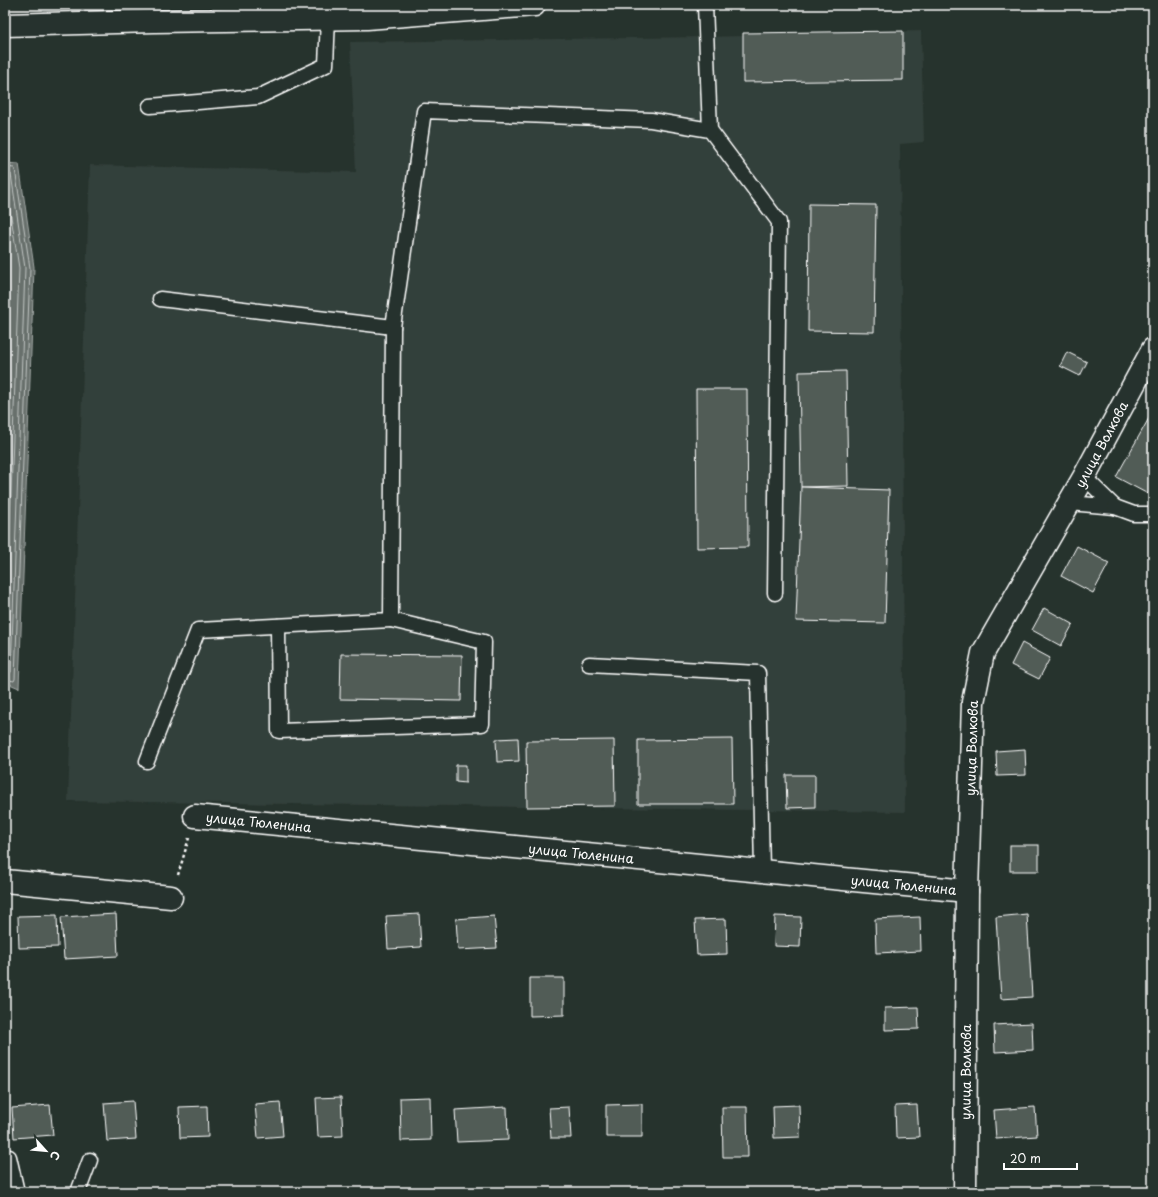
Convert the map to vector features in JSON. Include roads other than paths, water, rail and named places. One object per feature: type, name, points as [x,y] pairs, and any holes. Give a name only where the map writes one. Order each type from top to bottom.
[{"type":"street","points":[[5,25],[367,18],[534,5]]},
{"type":"street","name":"улица Волкова","points":[[965,1192],[967,891],[973,702],[983,653],[1084,478],[1153,349]]},
{"type":"street","name":"улица Тюленина","points":[[195,816],[967,891]]},
{"type":"street","points":[[5,881],[172,897]]},
{"type":"lane","points":[[705,5],[710,130],[778,222],[776,593]]},
{"type":"lane","points":[[150,106],[258,97],[326,65],[328,18]]},
{"type":"lane","points":[[391,620],[394,327],[424,111],[651,120],[710,130]]},
{"type":"lane","points":[[160,299],[394,327]]},
{"type":"lane","points":[[1084,478],[1115,507]]},
{"type":"lane","points":[[1070,503],[1115,507],[1134,514],[1153,513]]},
{"type":"lane","points":[[146,761],[198,630],[391,620],[484,642],[482,724],[280,731],[278,626]]},
{"type":"lane","points":[[589,664],[758,673],[762,871]]},
{"type":"lane","points":[[9,1157],[18,1192]]},
{"type":"lane","points":[[78,1192],[90,1160]]},
{"type":"water","points":[[5,163],[19,164],[34,267],[19,688],[5,682]]}]
